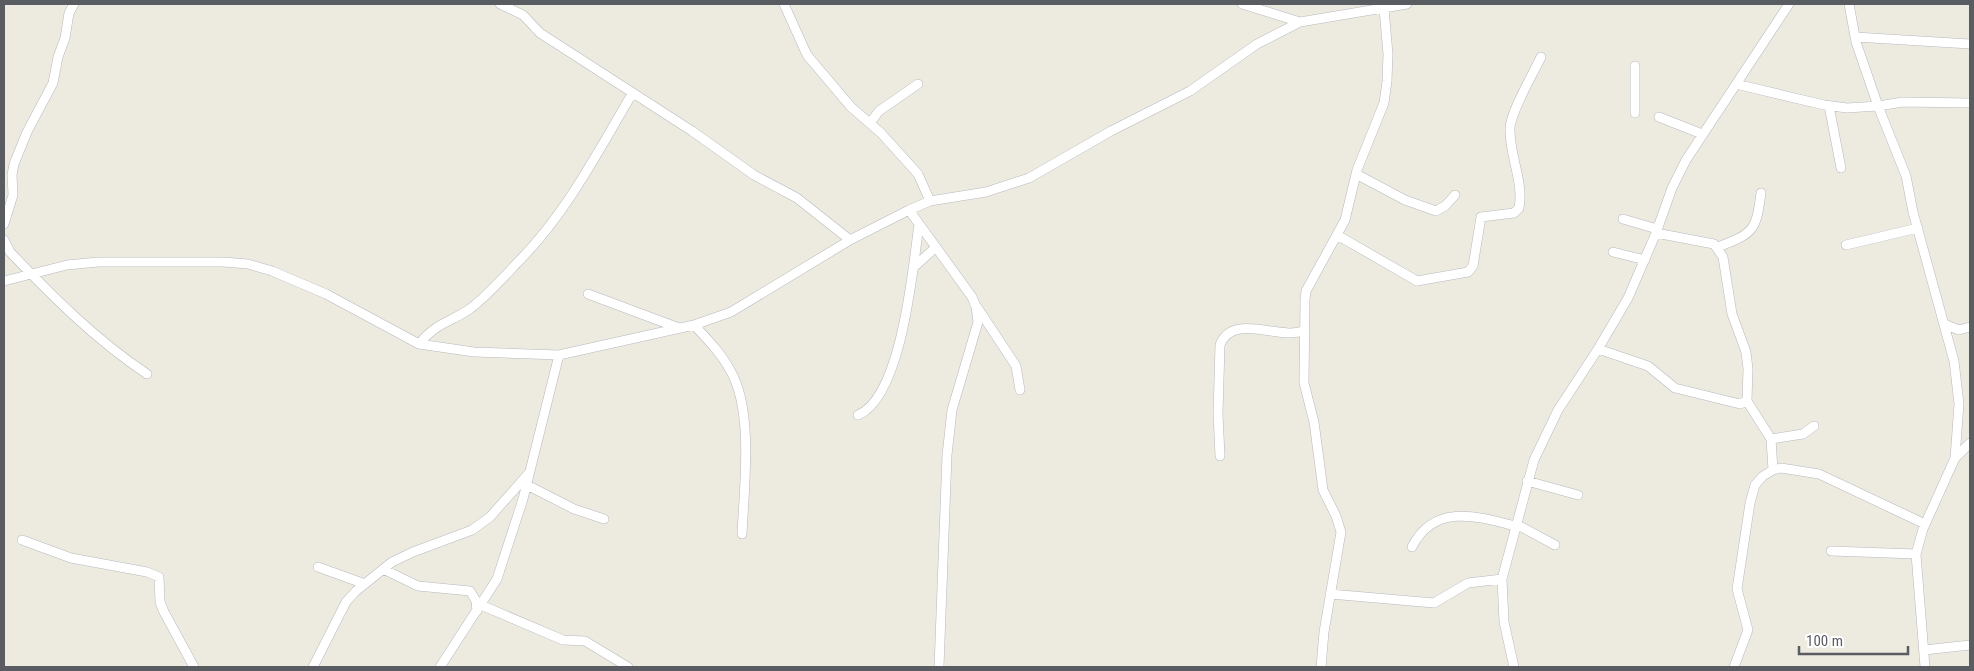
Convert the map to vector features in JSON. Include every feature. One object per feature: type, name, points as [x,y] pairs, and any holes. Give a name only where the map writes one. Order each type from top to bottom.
[{"type":"street","points":[[4,224],[13,195],[12,175],[14,164],[27,132],[53,83],[58,57],[65,38],[68,13],[74,4]]},
{"type":"street","points":[[500,4],[523,15],[540,32],[632,94],[692,131],[754,174],[797,198],[850,240]]},
{"type":"street","points":[[784,4],[807,55],[851,107],[870,123],[918,174],[930,202]]},
{"type":"street","points":[[1242,4],[1300,22]]},
{"type":"street","points":[[4,281],[67,265],[98,262],[223,262],[248,264],[272,271],[326,294],[418,344],[474,352],[559,355],[694,325],[731,312],[850,240],[909,210],[930,202],[986,192],[1030,178],[1111,131],[1190,92],[1257,44],[1300,22],[1407,4]]},
{"type":"street","points":[[1514,667],[1504,622],[1502,579],[1527,481],[1545,434],[1628,298],[1645,260],[1672,188],[1702,134],[1789,4]]},
{"type":"street","points":[[1849,4],[1855,37],[1878,106],[1906,176],[1954,361],[1959,404],[1955,458],[1925,524],[1916,554],[1918,599],[1925,667]]},
{"type":"street","points":[[1321,667],[1324,632],[1341,532],[1336,516],[1323,490],[1314,422],[1302,369],[1306,291],[1345,220],[1356,174],[1384,103],[1388,54],[1384,9]]},
{"type":"street","points":[[1855,37],[1970,44]]},
{"type":"street","points":[[1337,236],[1417,281],[1468,272],[1473,266],[1481,217],[1514,213],[1519,208],[1520,190],[1510,128],[1513,117],[1541,57]]},
{"type":"street","points":[[1635,66],[1635,114]]},
{"type":"street","points":[[870,123],[879,111],[918,84]]},
{"type":"street","points":[[1736,84],[1829,106],[1878,106],[1902,102],[1970,103]]},
{"type":"street","points":[[418,344],[436,326],[472,308],[518,262],[558,217],[632,94]]},
{"type":"street","points":[[1829,106],[1842,168]]},
{"type":"street","points":[[1659,117],[1702,134]]},
{"type":"street","points":[[1356,174],[1404,200],[1436,211],[1442,209],[1455,195]]},
{"type":"street","points":[[1718,247],[1737,240],[1752,230],[1757,221],[1761,194]]},
{"type":"street","points":[[909,210],[960,278],[976,307],[1016,366],[1020,390]]},
{"type":"street","points":[[1623,219],[1656,231],[1696,239],[1718,247],[1723,257],[1735,326],[1746,352],[1748,369],[1747,401],[1771,439],[1773,470]]},
{"type":"street","points":[[858,416],[866,412],[872,405],[895,358],[903,333],[919,224]]},
{"type":"street","points":[[1846,245],[1918,228]]},
{"type":"street","points":[[4,240],[10,252],[68,312],[122,358],[147,374]]},
{"type":"street","points":[[913,268],[936,247]]},
{"type":"street","points":[[1614,252],[1645,260]]},
{"type":"street","points":[[588,294],[679,328]]},
{"type":"street","points":[[939,667],[946,455],[952,410],[976,333],[976,307]]},
{"type":"street","points":[[1944,324],[1959,330],[1970,327]]},
{"type":"street","points":[[694,325],[714,346],[731,370],[738,387],[746,451],[742,534]]},
{"type":"street","points":[[1220,456],[1218,414],[1220,345],[1222,339],[1232,331],[1240,330],[1255,329],[1297,334],[1305,330]]},
{"type":"street","points":[[1598,349],[1610,355],[1642,363],[1675,388],[1740,404],[1747,401]]},
{"type":"street","points":[[440,667],[462,629],[479,608],[497,578],[531,471],[559,355]]},
{"type":"street","points":[[1771,439],[1803,434],[1814,426]]},
{"type":"street","points":[[1955,458],[1970,443]]},
{"type":"street","points":[[1734,667],[1748,630],[1737,589],[1750,503],[1755,485],[1773,470],[1781,468],[1819,474],[1925,524]]},
{"type":"street","points":[[313,667],[346,602],[365,584],[384,569],[414,552],[472,530],[490,517],[531,471]]},
{"type":"street","points":[[1527,481],[1578,495]]},
{"type":"street","points":[[527,485],[574,509],[604,520]]},
{"type":"street","points":[[1412,547],[1424,528],[1451,516],[1474,515],[1515,525],[1555,545]]},
{"type":"street","points":[[22,540],[71,558],[147,572],[159,577],[160,602],[194,667]]},
{"type":"street","points":[[1831,551],[1916,554]]},
{"type":"street","points":[[318,567],[365,584]]},
{"type":"street","points":[[384,569],[418,586],[470,591],[479,608],[563,640],[585,641],[628,667]]},
{"type":"street","points":[[1330,594],[1434,603],[1468,583],[1502,579]]},
{"type":"street","points":[[1924,650],[1970,645]]}]
